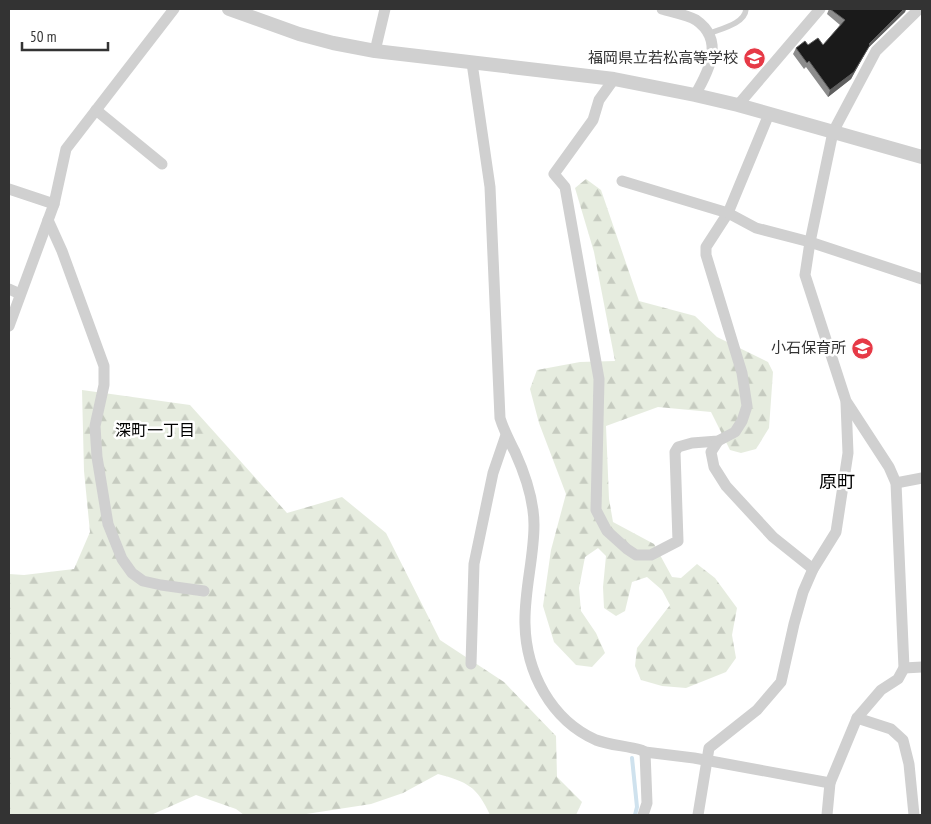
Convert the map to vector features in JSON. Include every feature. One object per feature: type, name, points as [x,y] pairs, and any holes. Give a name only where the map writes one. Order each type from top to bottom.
[{"type":"street","points":[[9,326],[54,204],[66,149],[174,9]]},
{"type":"street","points":[[229,9],[299,34],[375,51],[614,79],[695,95],[738,105],[922,157]]},
{"type":"street","points":[[375,51],[385,9]]},
{"type":"street","points":[[662,9],[696,20],[708,34],[714,50],[706,77],[695,95]]},
{"type":"street","points":[[738,105],[820,9]]},
{"type":"street","points":[[827,815],[830,783],[857,718],[881,690],[898,679],[904,668],[896,483],[889,468],[846,401],[806,275],[810,242],[833,132],[876,52],[919,9]]},
{"type":"street","points":[[472,63],[490,187],[500,418],[528,487],[534,524],[525,623],[529,660],[540,686],[557,712],[577,728],[597,740],[645,752],[694,758],[830,783]]},
{"type":"street","points":[[614,79],[599,100],[593,120],[554,174],[565,187],[599,379],[596,510],[607,531],[636,555],[651,555],[678,541],[675,452],[678,447],[692,443],[718,441],[735,432],[742,422],[747,406],[742,373],[706,254],[706,247],[728,213],[769,114]]},
{"type":"street","points":[[96,110],[162,164]]},
{"type":"street","points":[[622,181],[728,213],[756,228],[921,274]]},
{"type":"street","points":[[9,189],[54,204]]},
{"type":"street","points":[[48,220],[62,250],[104,366],[104,385],[95,426],[97,457],[108,524],[122,559],[132,573],[143,581],[204,591]]},
{"type":"street","points":[[9,289],[20,294]]},
{"type":"street","points":[[698,815],[709,748],[757,710],[781,682],[803,592],[813,569],[836,532],[848,453],[846,401]]},
{"type":"street","points":[[471,664],[474,564],[493,473],[506,436]]},
{"type":"street","points":[[718,441],[711,452],[714,467],[726,486],[773,537],[813,569]]},
{"type":"street","points":[[896,483],[922,478]]},
{"type":"street","points":[[904,668],[922,667]]},
{"type":"street","points":[[857,718],[891,729],[902,740],[909,764],[914,815]]},
{"type":"street","points":[[643,815],[647,803],[645,752]]},
{"type":"lane","points":[[708,34],[739,21],[746,14],[746,9]]},
{"type":"green space","points":[[586,179],[601,190],[639,301],[695,316],[717,337],[768,362],[773,372],[769,428],[756,449],[741,453],[730,450],[711,412],[658,407],[606,426],[609,499],[613,522],[654,544],[672,577],[681,578],[697,564],[715,578],[737,608],[732,635],[736,658],[726,672],[686,688],[662,686],[641,680],[635,666],[637,648],[670,605],[662,590],[647,577],[632,582],[625,611],[616,616],[604,608],[603,587],[606,556],[598,548],[585,557],[579,588],[581,611],[596,633],[605,653],[592,667],[576,665],[554,642],[543,606],[551,550],[566,494],[539,423],[530,389],[537,370],[580,362],[615,361],[594,252],[575,188]]},
{"type":"green space","points":[[82,390],[190,405],[287,513],[342,497],[386,533],[440,640],[504,682],[556,736],[557,777],[582,802],[576,815],[490,815],[480,797],[470,787],[457,780],[438,774],[403,793],[371,804],[300,815],[244,815],[236,809],[196,795],[151,815],[9,815],[9,574],[24,575],[74,569],[90,532],[84,471]]},
{"type":"building","points":[[830,9],[904,9],[869,44],[854,72],[830,90],[809,61],[807,63],[796,48],[805,41],[808,45],[818,38],[823,45],[845,20]]},
{"type":"waterway","points":[[632,758],[637,807],[635,815]]},
{"type":"place","name":"福岡県立若松高等学校","points":[[754,58]]},
{"type":"place","name":"小石保育所","points":[[862,348]]},
{"type":"district","name":"深町一丁目","points":[[155,430]]},
{"type":"district","name":"原町","points":[[837,482]]}]
